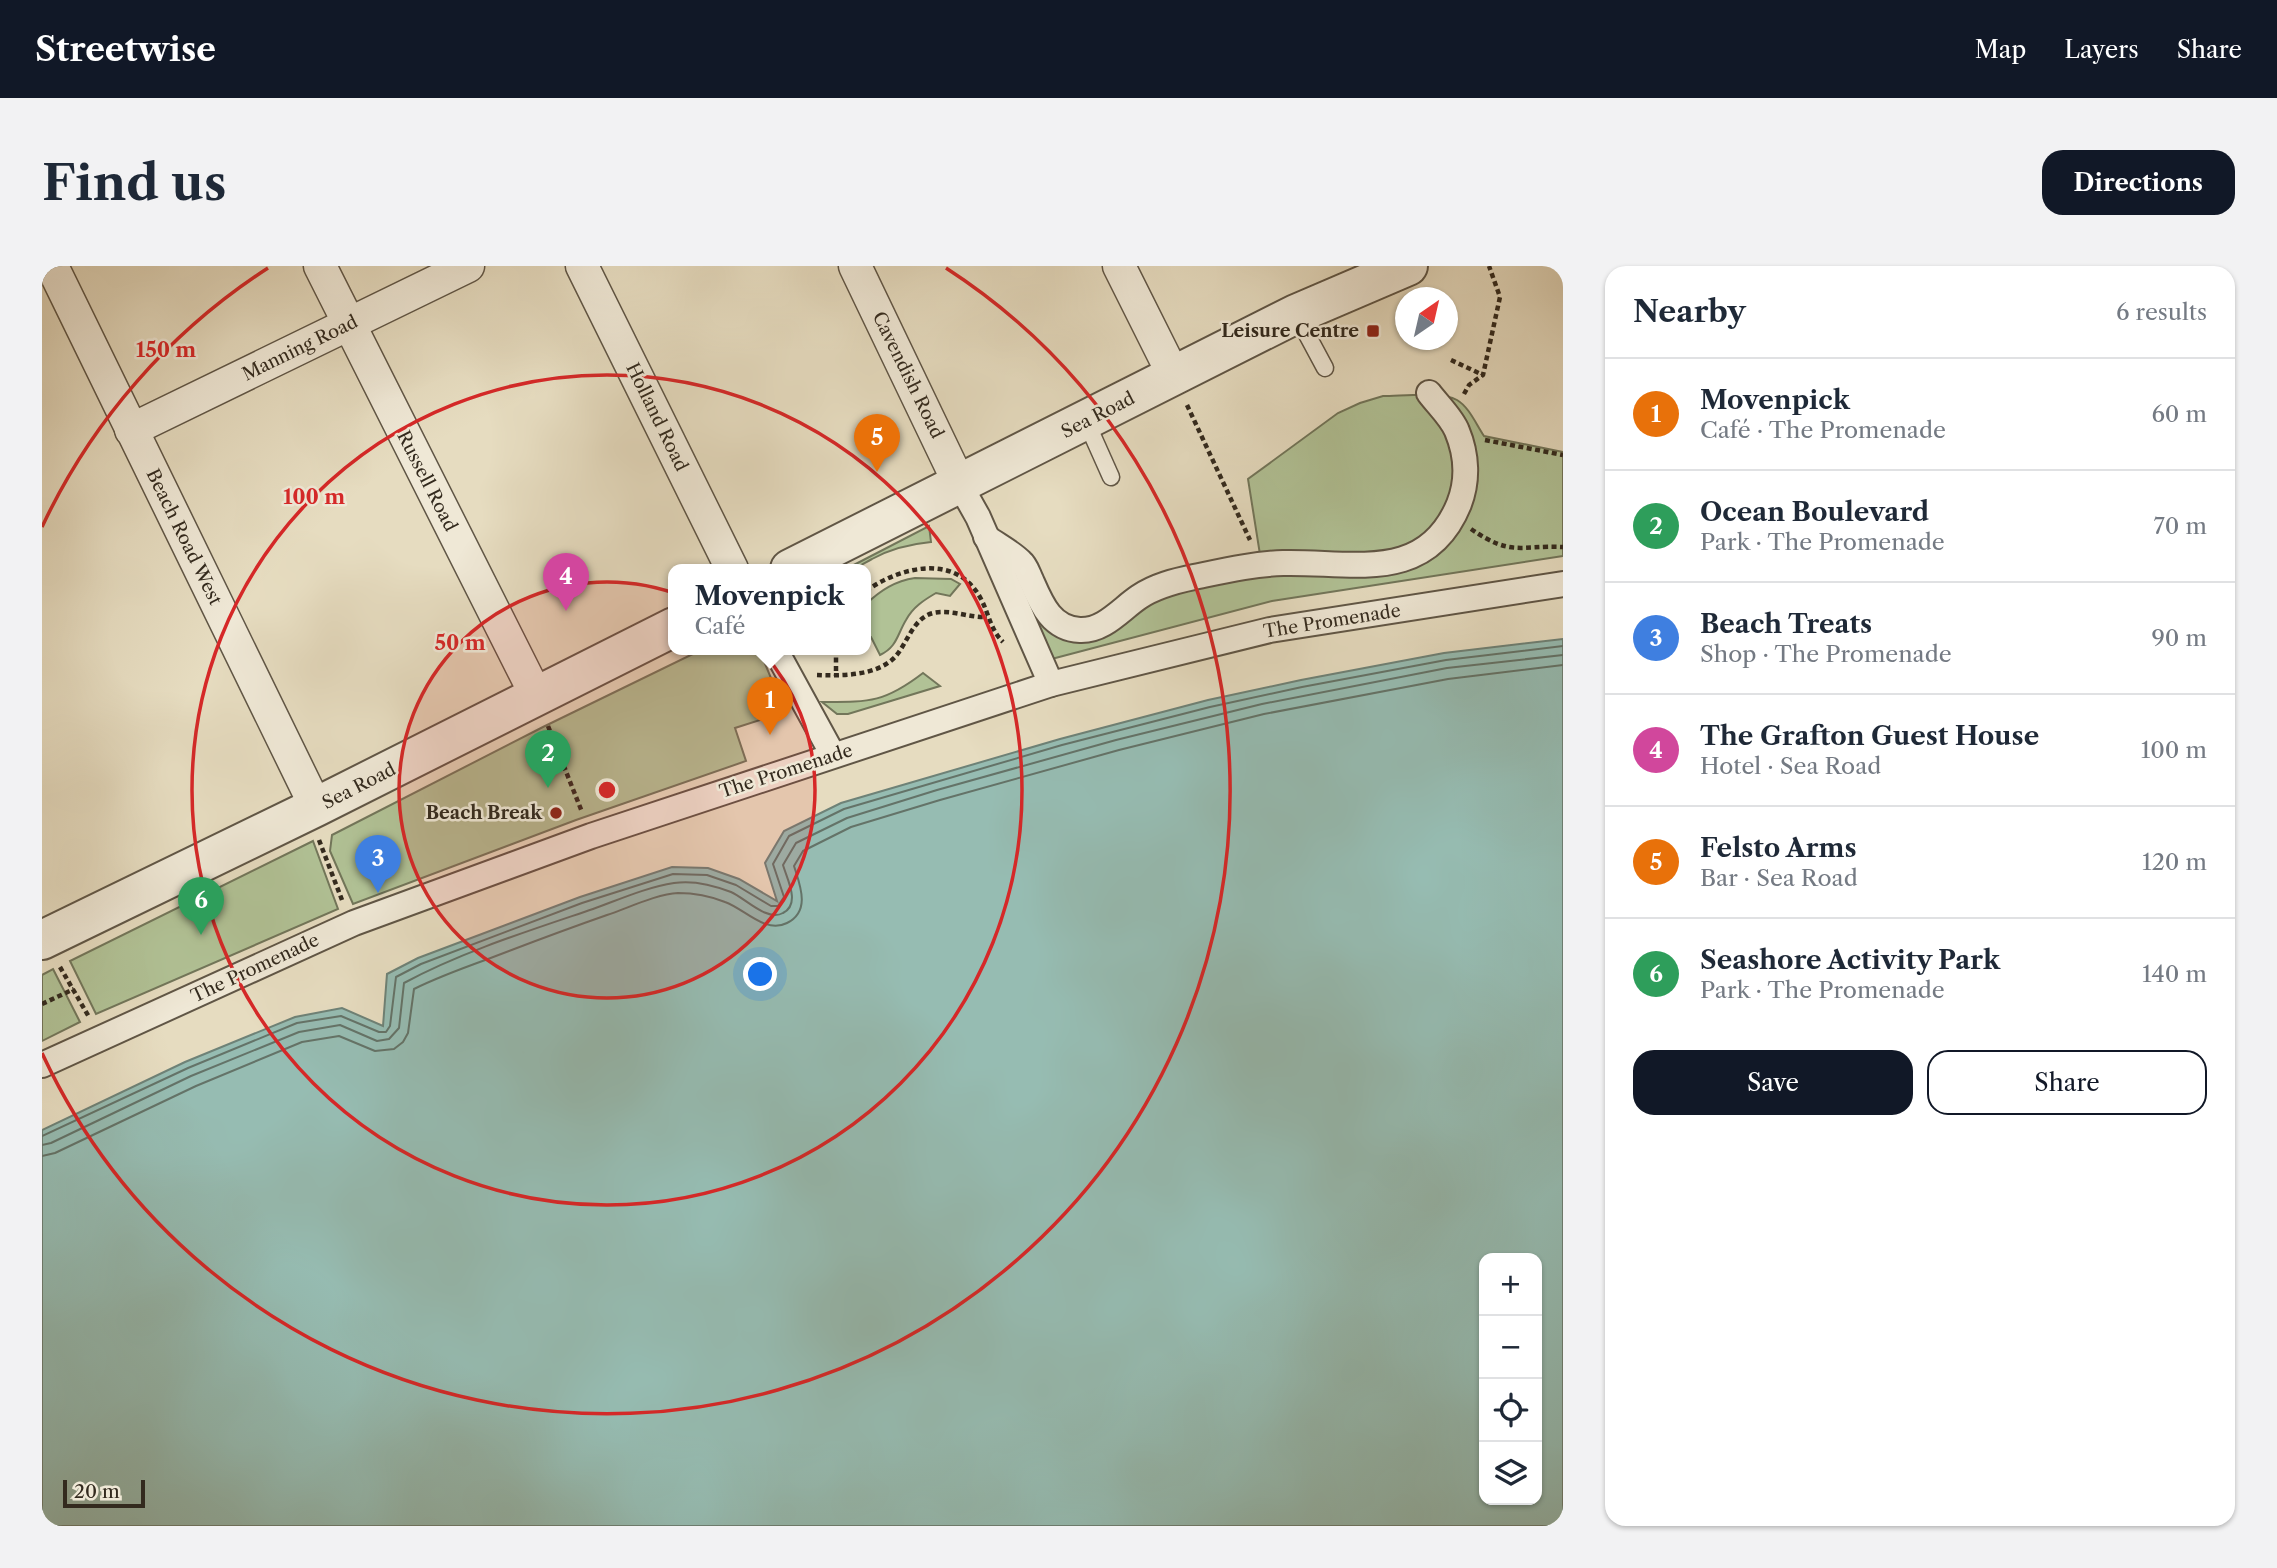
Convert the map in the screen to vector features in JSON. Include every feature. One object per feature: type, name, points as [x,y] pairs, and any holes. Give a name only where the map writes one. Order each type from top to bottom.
[{"type":"street","name":"Beach Road West","points":[[52,266],[316,807]]},
{"type":"street","name":"Russell Road","points":[[320,266],[536,695]]},
{"type":"street","name":"Manning Road","points":[[131,430],[468,266]]},
{"type":"street","name":"Holland Road","points":[[582,266],[730,564]]},
{"type":"street","name":"Cavendish Road","points":[[855,266],[960,485]]},
{"type":"street","points":[[1119,266],[1174,376]]},
{"type":"street","name":"Sea Road","points":[[800,564],[1296,314],[1408,266]]},
{"type":"street","points":[[986,537],[1023,563],[1048,616],[1064,626],[1080,630],[1097,626],[1119,614],[1140,596],[1173,582],[1283,563],[1388,564],[1418,554],[1443,533],[1465,489],[1465,461],[1457,430],[1429,393]]},
{"type":"street","points":[[960,485],[978,517],[1051,684]]},
{"type":"street","name":"The Promenade","points":[[42,1065],[354,923],[591,836],[1051,684],[1270,630],[1563,584]]},
{"type":"street","name":"Sea Road","points":[[42,939],[316,807],[668,629]]},
{"type":"street","points":[[778,655],[833,755]]},
{"type":"lane","points":[[1296,314],[1325,368]]},
{"type":"lane","points":[[1086,421],[1111,477]]},
{"type":"path","points":[[1463,396],[1469,385],[1483,375],[1500,297],[1489,266]]},
{"type":"path","points":[[1451,360],[1483,375]]},
{"type":"path","points":[[1174,376],[1250,538],[1259,566]]},
{"type":"path","points":[[1479,439],[1563,455]]},
{"type":"path","points":[[1457,508],[1472,530],[1496,545],[1519,550],[1563,547]]},
{"type":"path","points":[[871,587],[881,580],[910,570],[942,569],[959,575],[972,586],[981,600],[993,631],[1001,641],[1011,647],[1020,648],[1032,642]]},
{"type":"path","points":[[788,674],[836,676],[871,670],[893,659],[908,634],[931,614],[944,612],[976,618],[987,617]]},
{"type":"path","points":[[836,655],[836,676]]},
{"type":"path","points":[[536,695],[591,836]]},
{"type":"path","points":[[316,807],[319,840],[344,905],[354,923]]},
{"type":"path","points":[[42,939],[74,989],[101,1039]]},
{"type":"path","points":[[42,1004],[74,989]]},
{"type":"green space","points":[[1383,396],[1450,397],[1465,407],[1484,436],[1563,452],[1563,556],[1272,601],[1044,661],[1021,564],[1066,629],[1140,599],[1262,567],[1248,479],[1338,413]]},
{"type":"green space","points":[[929,526],[931,542],[893,550],[862,564],[856,564]]},
{"type":"green space","points":[[915,578],[951,579],[960,584],[950,596],[936,593],[919,604],[909,615],[893,644],[880,655],[871,637],[871,599],[901,581]]},
{"type":"green space","points":[[691,655],[761,655],[785,712],[735,728],[746,761],[576,820],[353,904],[330,851],[332,835]]},
{"type":"green space","points":[[923,673],[940,686],[848,714],[837,714],[822,702],[876,699],[897,690]]},
{"type":"green space","points":[[313,841],[338,909],[96,1014],[70,961]]},
{"type":"green space","points":[[53,969],[80,1022],[42,1041],[42,975]]},
{"type":"water","points":[[1563,639],[1563,1526],[42,1526],[42,1130],[185,1062],[295,1017],[342,1008],[383,1026],[387,974],[418,958],[580,897],[672,867],[708,868],[739,879],[777,901],[765,863],[784,831],[841,803],[1060,739],[1208,700],[1444,653]]},
{"type":"place","name":"Leisure Centre","points":[[1373,331]]},
{"type":"place","name":"Felsto Arms","points":[[877,472]]},
{"type":"place","name":"The Grafton Guest House","points":[[566,611]]},
{"type":"place","name":"Movenpick","points":[[770,735]]},
{"type":"place","name":"Ocean Boulevard","points":[[548,788]]},
{"type":"place","name":"Beach Break","points":[[556,813]]},
{"type":"place","name":"Beach Treats","points":[[378,893]]},
{"type":"place","name":"Seashore Activity Park","points":[[201,935]]}]
